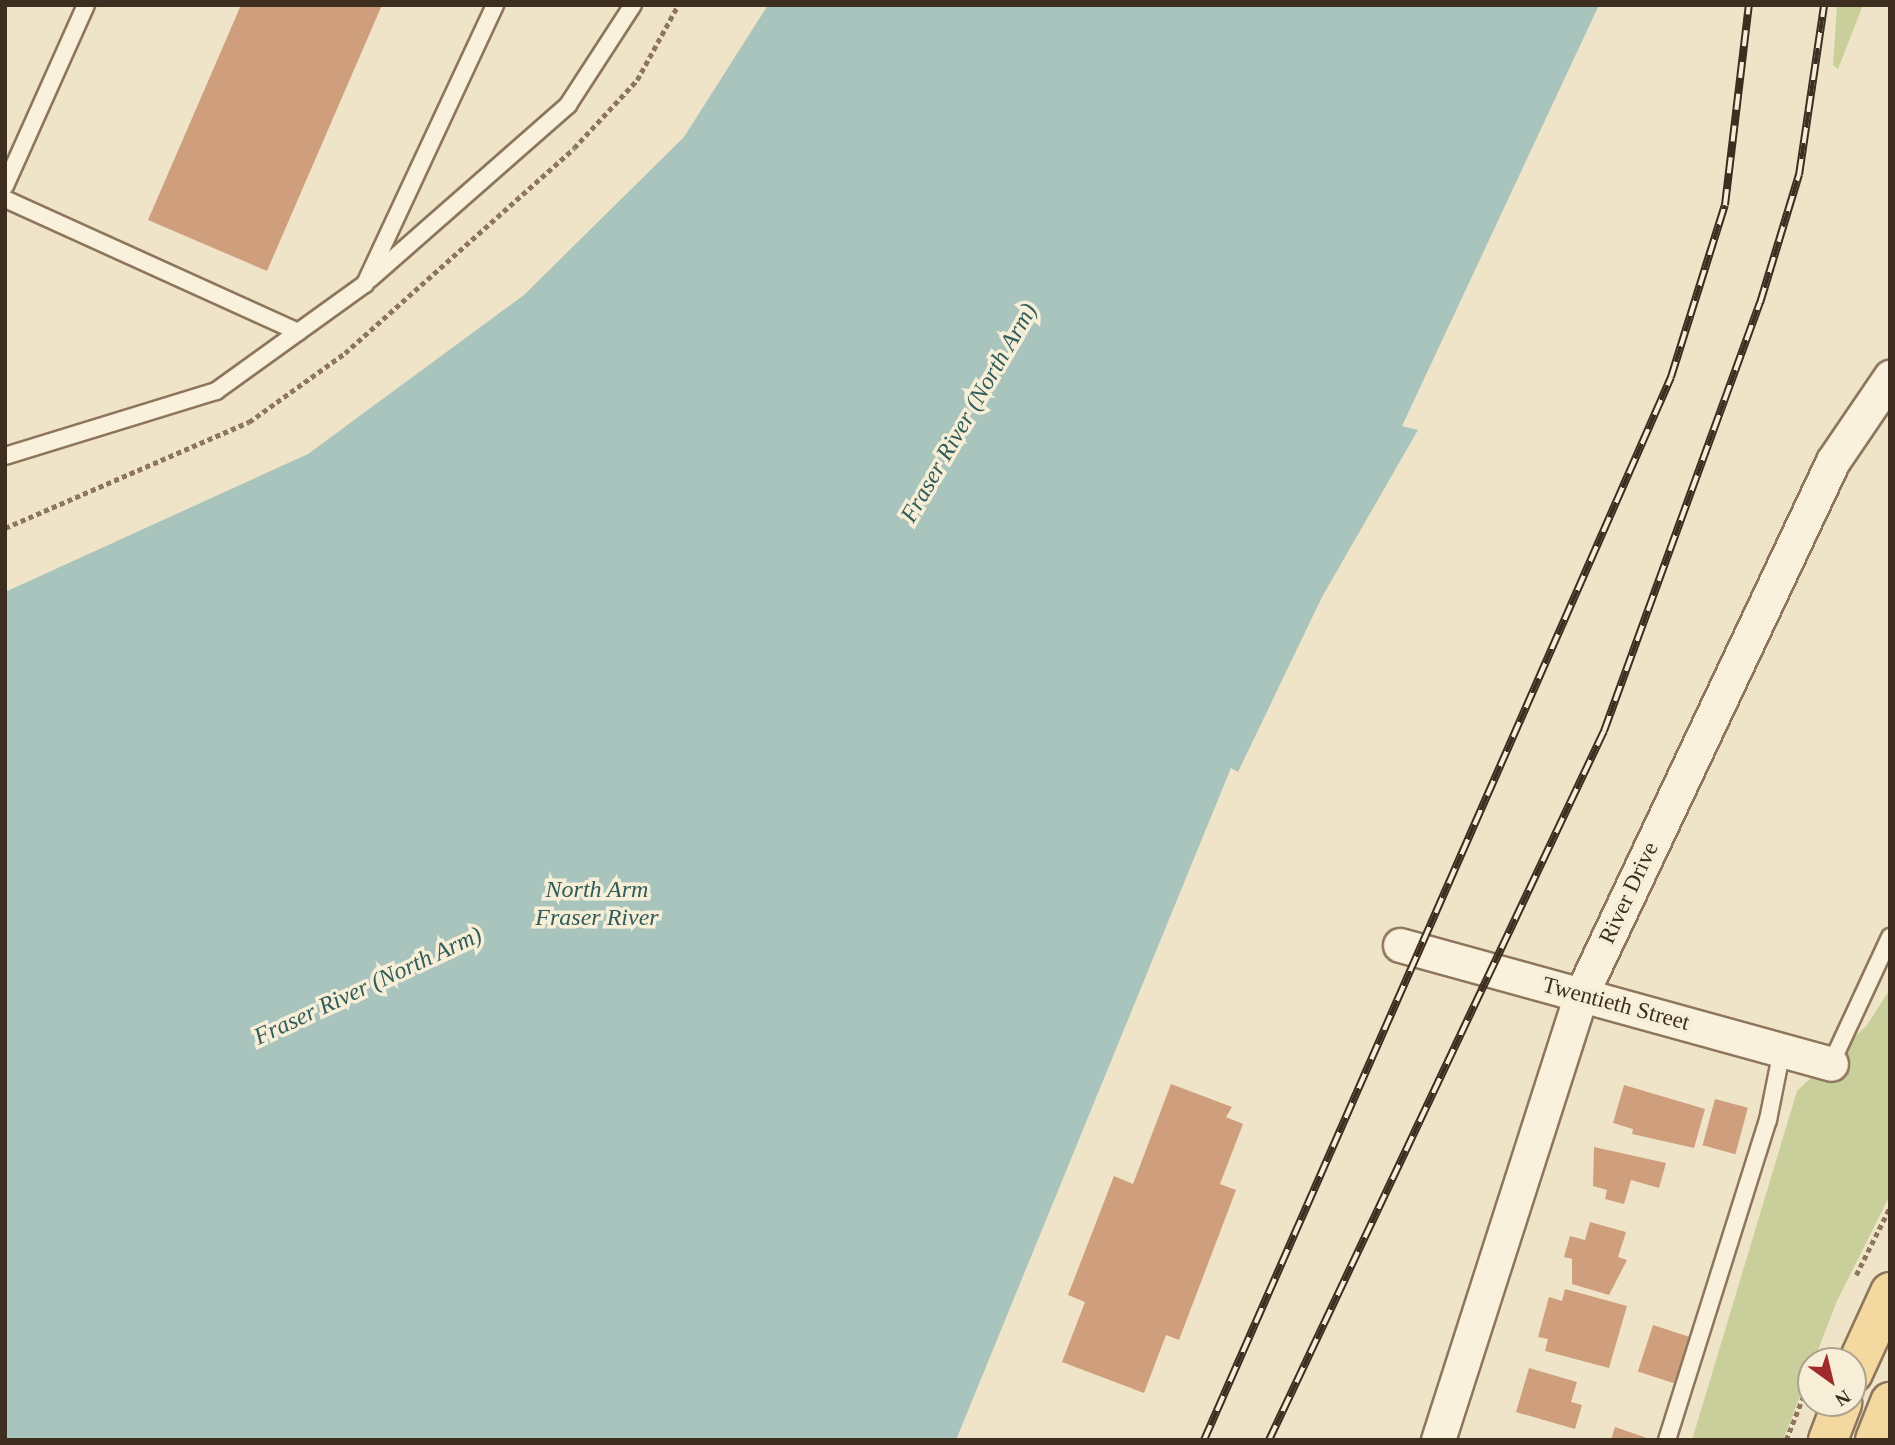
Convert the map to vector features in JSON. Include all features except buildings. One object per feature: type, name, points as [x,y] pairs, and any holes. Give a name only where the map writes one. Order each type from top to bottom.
[{"type":"main road","points":[[1865,1347],[1890,1292]]},
{"type":"main road","points":[[1875,1440],[1890,1402]]},
{"type":"main road","points":[[1828,1440],[1837,1417]]},
{"type":"street","name":"River Drive","points":[[1438,1440],[1581,995],[1833,461],[1884,391]]},
{"type":"street","name":"Twentieth Street","points":[[1400,945],[1831,1064]]},
{"type":"lane","points":[[5,186],[86,5]]},
{"type":"lane","points":[[365,284],[495,5]]},
{"type":"lane","points":[[5,456],[216,391],[365,284],[568,105],[633,5]]},
{"type":"lane","points":[[5,200],[298,332]]},
{"type":"lane","points":[[1831,1064],[1890,937]]},
{"type":"lane","points":[[1667,1440],[1768,1120],[1782,1050]]},
{"type":"path","points":[[1786,1440],[1797,1412]]},
{"type":"green space","points":[[1837,5],[1863,5],[1838,69],[1833,65]]},
{"type":"green space","points":[[1890,989],[1890,1195],[1837,1301],[1819,1347],[1797,1347],[1797,1404],[1783,1440],[1692,1440],[1797,1091],[1867,1025]]},
{"type":"water","name":"North Arm Fraser River","points":[[768,5],[1599,5],[1402,426],[1418,430],[1322,597],[1238,772],[1231,768],[956,1440],[5,1440],[5,592],[308,454],[524,295],[684,137]]},
{"type":"railway","points":[[1204,1440],[1671,377],[1725,205],[1749,5]]},
{"type":"railway","points":[[1269,1440],[1604,731],[1760,303],[1799,175],[1824,5]]},
{"type":"water label","name":"Fraser River (North Arm)","points":[[969,413]]},
{"type":"water label","name":"Fraser River (North Arm)","points":[[368,986]]}]
